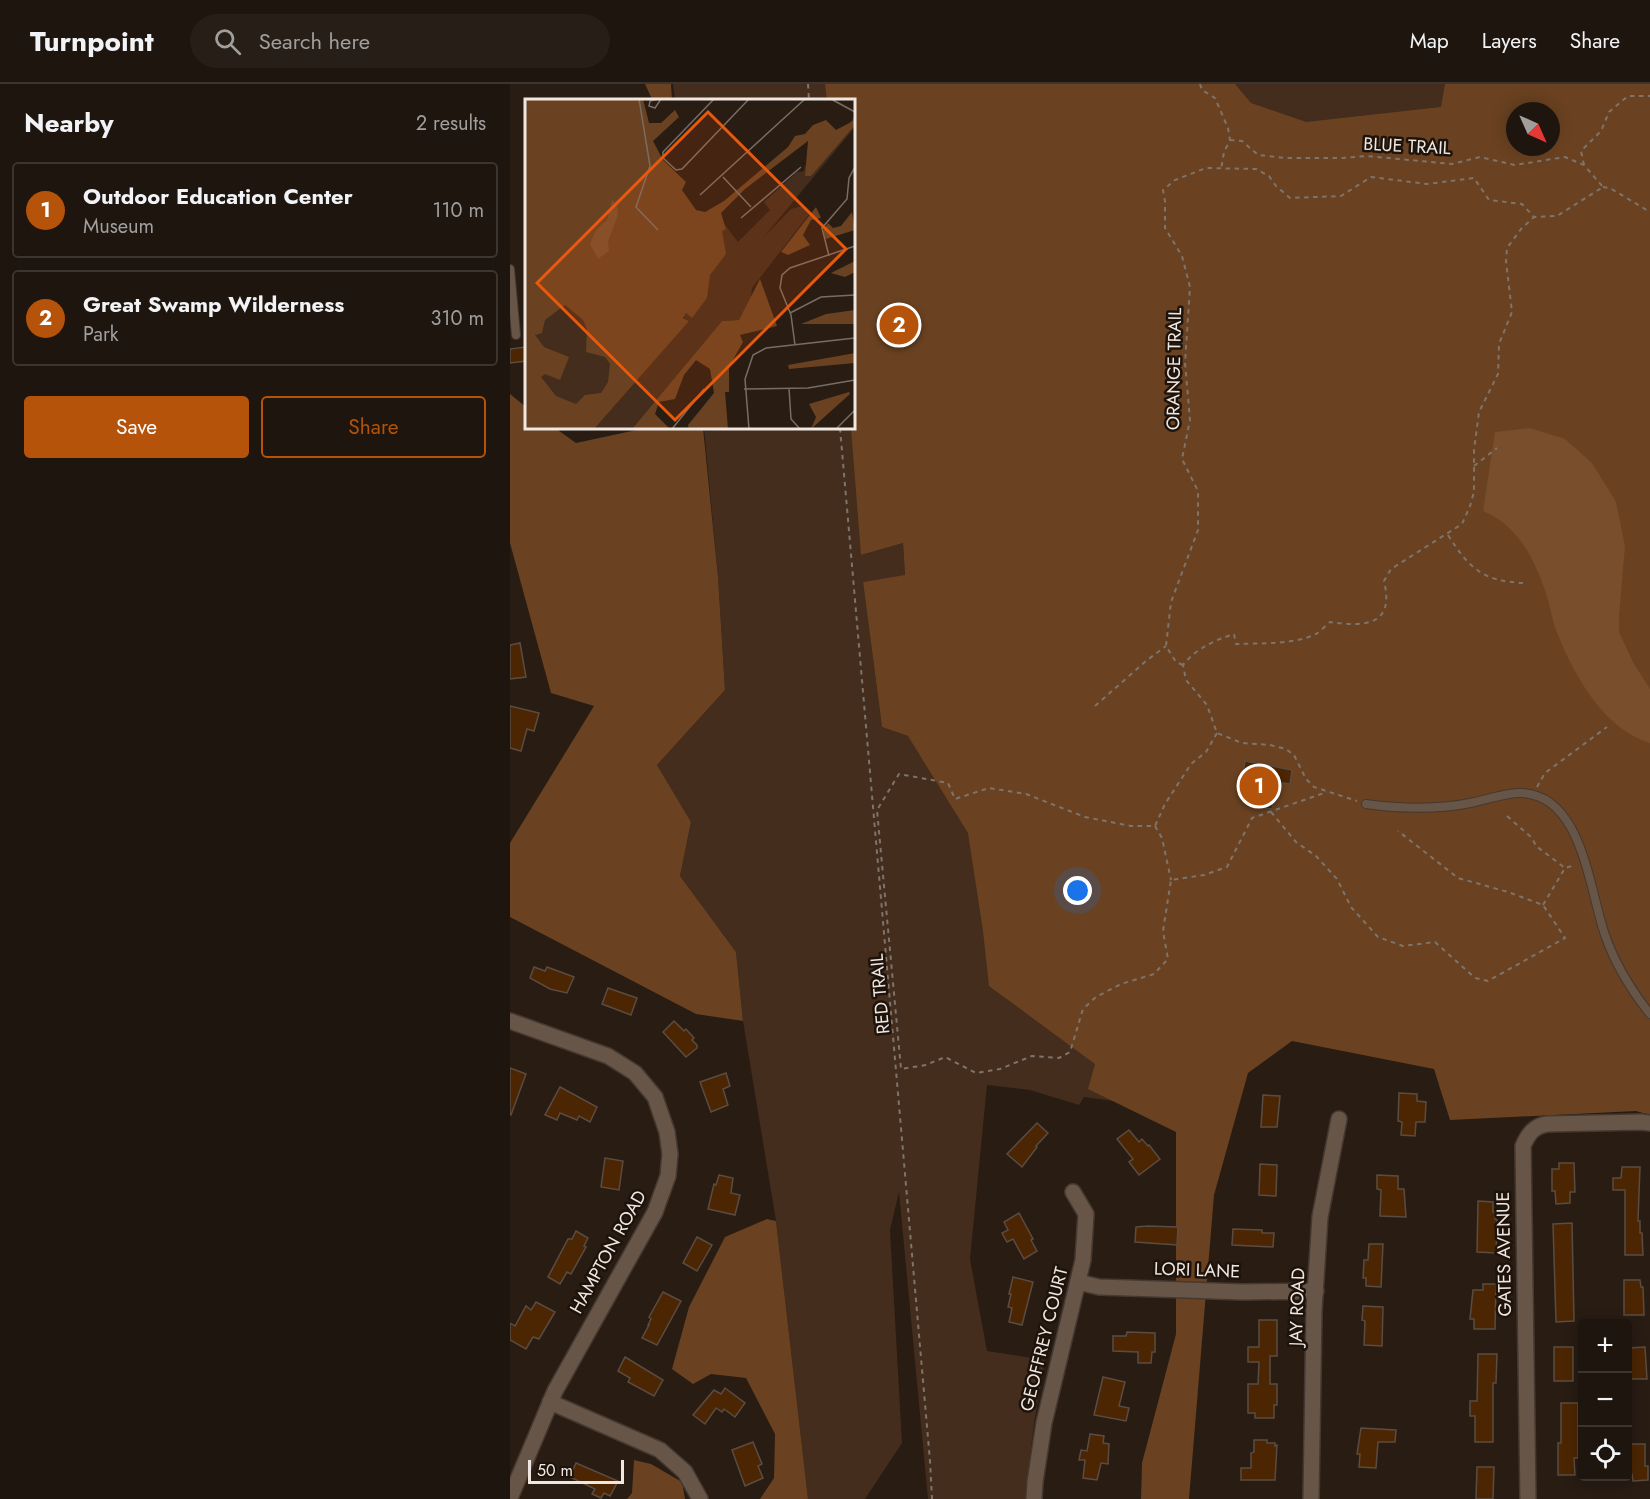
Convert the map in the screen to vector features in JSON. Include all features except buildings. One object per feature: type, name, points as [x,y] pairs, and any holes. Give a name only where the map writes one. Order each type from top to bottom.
[{"type":"street","name":"HAMPTON ROAD","points":[[510,1021],[608,1056],[635,1073],[655,1097],[667,1132],[670,1154],[668,1176],[655,1212],[572,1358],[550,1402],[510,1498]]},
{"type":"street","name":"JAY ROAD","points":[[1311,1499],[1316,1291],[1321,1205],[1339,1119]]},
{"type":"street","name":"GATES AVENUE","points":[[1528,1499],[1523,1146],[1530,1132],[1547,1124],[1641,1122],[1650,1124]]},
{"type":"street","name":"GEOFFREY COURT","points":[[1034,1499],[1040,1442],[1084,1251],[1086,1214],[1073,1192]]},
{"type":"street","name":"LORI LANE","points":[[1078,1282],[1099,1287],[1281,1293],[1316,1291]]},
{"type":"street","points":[[550,1402],[660,1450],[685,1472],[700,1499]]},
{"type":"lane","points":[[510,269],[516,335]]},
{"type":"lane","points":[[1366,804],[1428,808],[1475,802],[1518,793],[1533,794],[1544,798],[1563,812],[1574,833],[1613,956],[1624,977],[1650,1014]]},
{"type":"path","points":[[808,84],[809,99]]},
{"type":"path","points":[[1200,84],[1202,90],[1215,98],[1228,128],[1230,140],[1224,152],[1221,170]]},
{"type":"path","points":[[1603,187],[1584,165],[1581,151],[1600,131],[1609,112],[1628,96],[1650,96]]},
{"type":"path","name":"BLUE TRAIL","points":[[1230,140],[1242,141],[1258,155],[1286,158],[1342,159],[1367,156],[1452,164],[1480,157],[1515,165],[1565,157],[1584,165]]},
{"type":"path","name":"ORANGE TRAIL","points":[[1166,646],[1171,602],[1198,530],[1198,491],[1182,459],[1190,420],[1185,363],[1190,287],[1182,256],[1165,228],[1163,190],[1174,180],[1206,168],[1256,169],[1269,176],[1276,186],[1290,198],[1341,196],[1371,177],[1427,184],[1473,178],[1490,200],[1522,204],[1534,218]]},
{"type":"path","points":[[1366,804],[1314,787],[1306,779],[1294,755],[1286,749],[1242,743],[1217,733],[1207,705],[1186,680],[1183,666],[1193,652],[1214,640],[1234,634],[1236,644],[1275,642],[1316,633],[1330,622],[1369,624],[1380,616],[1386,607],[1387,594],[1384,581],[1391,569],[1462,524],[1474,492],[1473,450],[1479,412],[1498,374],[1500,344],[1512,312],[1506,261],[1507,248],[1521,229],[1534,218],[1557,216],[1603,187],[1610,188],[1650,212]]},
{"type":"path","points":[[840,429],[932,1499]]},
{"type":"path","points":[[1474,466],[1497,448]]},
{"type":"path","points":[[1448,535],[1472,568],[1495,579],[1522,583]]},
{"type":"path","points":[[1095,706],[1146,660],[1166,646],[1176,662],[1183,666]]},
{"type":"path","points":[[1533,794],[1545,773],[1607,727]]},
{"type":"path","points":[[1217,733],[1206,752],[1191,764],[1165,804],[1155,826],[1161,838],[1171,880],[1204,875],[1227,867],[1252,818],[1327,792]]},
{"type":"path","name":"RED TRAIL","points":[[1155,826],[1131,826],[1085,817],[1026,794],[989,788],[955,799],[948,783],[899,774],[877,810],[901,1068],[926,1065],[945,1057],[976,1073],[1000,1069],[1032,1056],[1059,1058],[1070,1052],[1083,1009],[1096,997],[1121,984],[1154,974],[1168,959],[1163,931],[1171,880]]},
{"type":"path","points":[[1271,812],[1296,842],[1316,856],[1337,879],[1351,907],[1378,937],[1403,946],[1434,942],[1475,978],[1488,981],[1565,938],[1543,905],[1458,878],[1398,831]]},
{"type":"path","points":[[1507,816],[1532,838],[1536,846],[1565,868]]},
{"type":"path","points":[[1543,905],[1565,868],[1584,862]]},
{"type":"shaded area","points":[[645,84],[671,84],[672,99],[650,99],[651,97]]},
{"type":"shaded area","points":[[673,84],[1650,84],[1200,1020],[1196,1112],[1084,1097],[1079,1105],[1030,1090],[987,1085],[970,1259],[987,1351],[1045,1360],[1034,1423],[1025,1499],[928,1499],[899,1192],[890,1230],[902,1443],[865,1499],[808,1499],[776,1221],[743,1021],[736,952],[680,876],[691,822],[657,765],[725,690],[718,577],[704,429],[855,429],[855,99],[675,99]],"holes":[[[1189,213],[908,736],[882,727],[863,582],[905,576],[903,543],[861,555]]]},
{"type":"shaded area","points":[[825,84],[1235,84],[1251,103],[1306,122],[1441,107],[1445,84],[1650,84],[1650,1115],[1636,1111],[1450,1120],[1434,1069],[1292,1041],[1248,1073],[1214,1195],[1189,1499],[1141,1499],[1142,1463],[1176,1334],[1176,1132],[1088,1089],[1095,1064],[989,986],[968,833],[908,736],[882,727],[863,582],[905,575],[903,543],[861,555],[851,429],[855,429],[855,99],[827,99]]},
{"type":"shaded area","points":[[510,394],[525,406],[525,429],[556,429],[576,443],[641,429],[703,429],[718,577],[725,690],[657,765],[691,822],[680,876],[736,952],[743,1021],[696,1014],[510,917],[510,843],[594,706],[551,693],[510,543]]},
{"type":"shaded area","points":[[1530,428],[1565,439],[1592,463],[1616,502],[1625,546],[1619,632],[1634,664],[1650,689],[1650,743],[1619,726],[1593,700],[1565,651],[1555,626],[1544,586],[1532,560],[1517,536],[1507,526],[1483,511],[1495,432]]},
{"type":"shaded area","points":[[767,1219],[776,1221],[808,1499],[760,1499],[774,1478],[775,1434],[746,1378],[711,1374],[693,1384],[672,1369],[689,1307],[725,1237]]},
{"type":"shaded area","points":[[634,1460],[651,1464],[682,1482],[685,1499],[627,1499],[632,1493]]},
{"type":"place","name":"Great Swamp Wilderness","points":[[899,325]]},
{"type":"place","name":"Outdoor Education Center","points":[[1259,786]]}]
